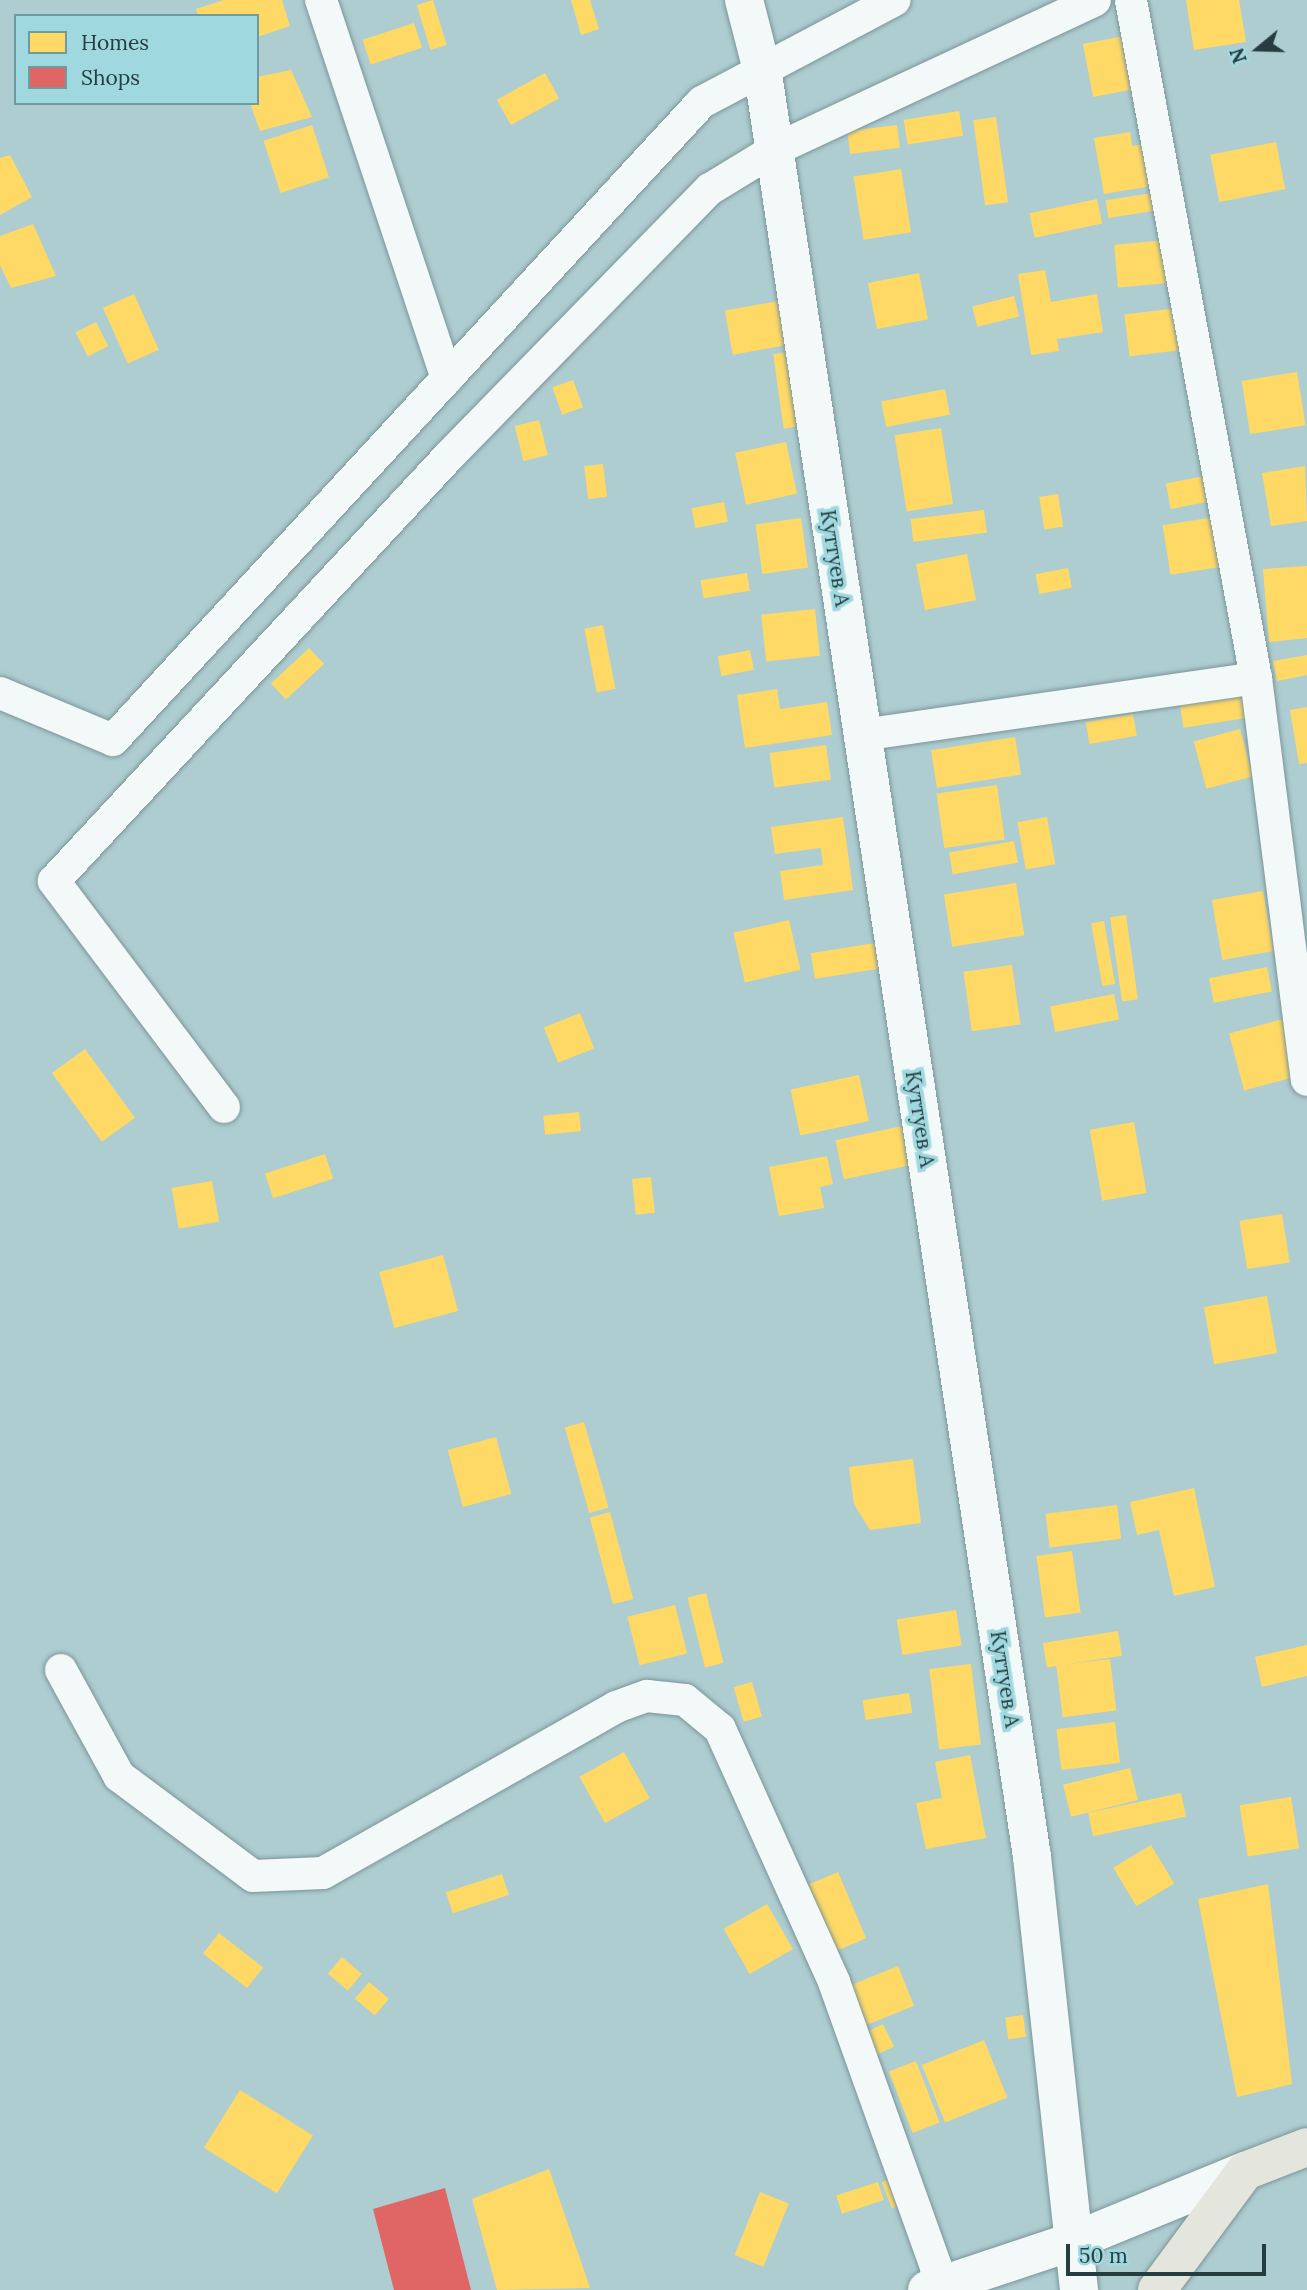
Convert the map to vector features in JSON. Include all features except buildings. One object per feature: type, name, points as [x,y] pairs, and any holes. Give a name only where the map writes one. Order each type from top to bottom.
[{"type":"main road","points":[[1157,2290],[1245,2171],[1307,2147]]},
{"type":"street","points":[[321,0],[447,379]]},
{"type":"street","name":"Куттуев А","points":[[744,0],[763,74],[1032,1857],[1079,2290]]},
{"type":"street","points":[[0,693],[113,740],[702,102],[763,74],[895,0]]},
{"type":"street","points":[[224,1107],[54,881],[450,456],[710,189],[774,150],[1094,0]]},
{"type":"street","points":[[1131,0],[1256,678],[1307,1080]]},
{"type":"street","points":[[862,735],[1256,678]]},
{"type":"street","points":[[61,1670],[119,1776],[253,1876],[323,1873],[616,1707],[647,1696],[685,1700],[720,1729],[834,1982],[936,2267],[933,2288],[1074,2241],[1245,2171]]}]
